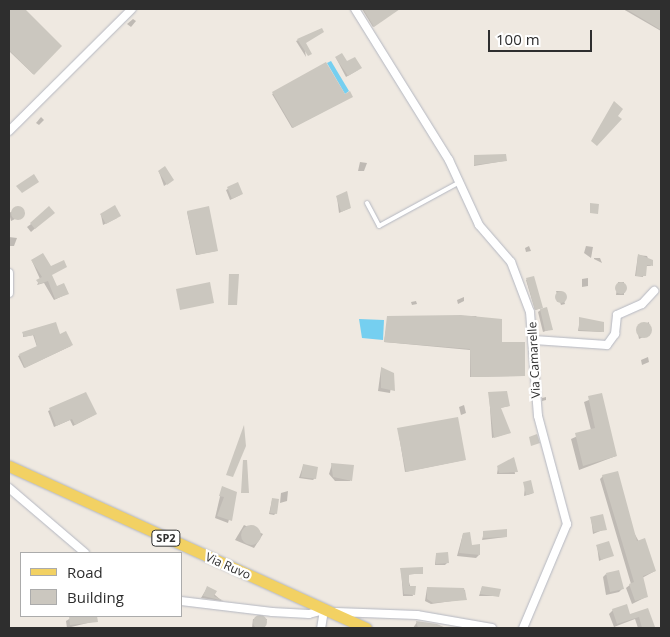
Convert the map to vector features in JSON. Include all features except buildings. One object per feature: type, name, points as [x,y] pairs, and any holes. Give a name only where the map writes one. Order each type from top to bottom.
[{"type":"main road","name":"Via Ruvo","points":[[9,466],[366,628]]},
{"type":"street","points":[[9,131],[132,9]]},
{"type":"street","name":"Via Camarelle","points":[[355,9],[449,160],[478,225],[500,246],[521,282],[534,340],[538,416],[567,524],[523,628]]},
{"type":"street","points":[[9,273],[9,293]]},
{"type":"street","points":[[534,340],[607,344],[615,334],[617,315],[642,304],[654,291]]},
{"type":"street","points":[[9,488],[84,552]]},
{"type":"street","points":[[182,601],[272,612],[309,614],[327,610],[417,615],[492,628]]},
{"type":"street","points":[[321,628],[327,610]]},
{"type":"lane","points":[[367,203],[380,226],[458,183]]},
{"type":"water","points":[[331,61],[349,91],[345,94],[327,63]]},
{"type":"water","points":[[359,319],[384,320],[383,340],[362,338]]}]
